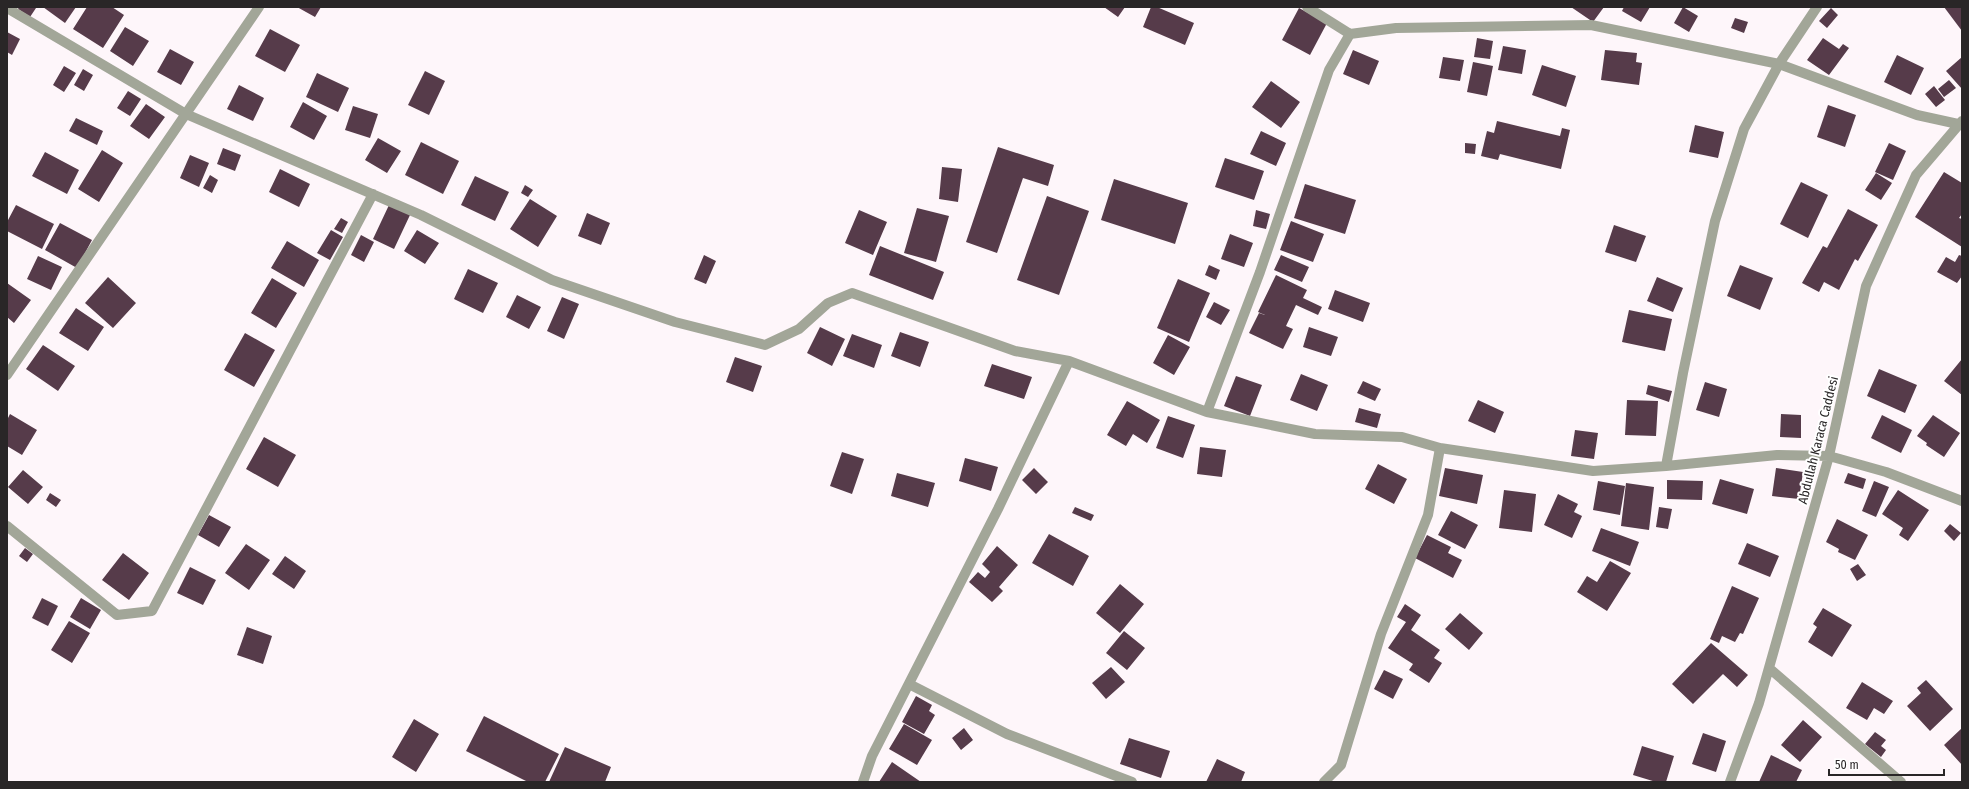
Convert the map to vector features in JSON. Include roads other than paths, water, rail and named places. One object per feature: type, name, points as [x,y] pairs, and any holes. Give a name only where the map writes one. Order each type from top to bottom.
[{"type":"street","points":[[7,375],[259,7]]},
{"type":"street","points":[[1307,7],[1350,34],[1396,28],[1591,25],[1779,64],[1917,115],[1960,122]]},
{"type":"street","points":[[1666,466],[1682,373],[1715,221],[1744,129],[1779,64],[1817,7]]},
{"type":"street","points":[[7,8],[186,114],[422,215],[552,280],[675,322],[765,345],[799,330],[828,303],[852,293],[1015,351],[1069,361],[1206,412],[1315,434],[1402,437],[1440,448],[1593,471],[1666,466],[1777,454],[1829,456],[1886,472],[1962,501]]},
{"type":"street","points":[[1206,412],[1260,272],[1329,70],[1350,34]]},
{"type":"street","name":"Abdullah Karaca Caddesi","points":[[1730,782],[1769,668],[1829,456],[1866,286],[1916,175],[1960,122]]},
{"type":"street","points":[[7,526],[117,615],[152,611],[373,194]]},
{"type":"street","points":[[863,782],[872,756],[998,509],[1069,361]]},
{"type":"street","points":[[1324,782],[1341,765],[1381,634],[1428,515],[1440,448]]},
{"type":"street","points":[[1769,668],[1901,782]]},
{"type":"street","points":[[909,684],[1007,734],[1132,782]]}]
